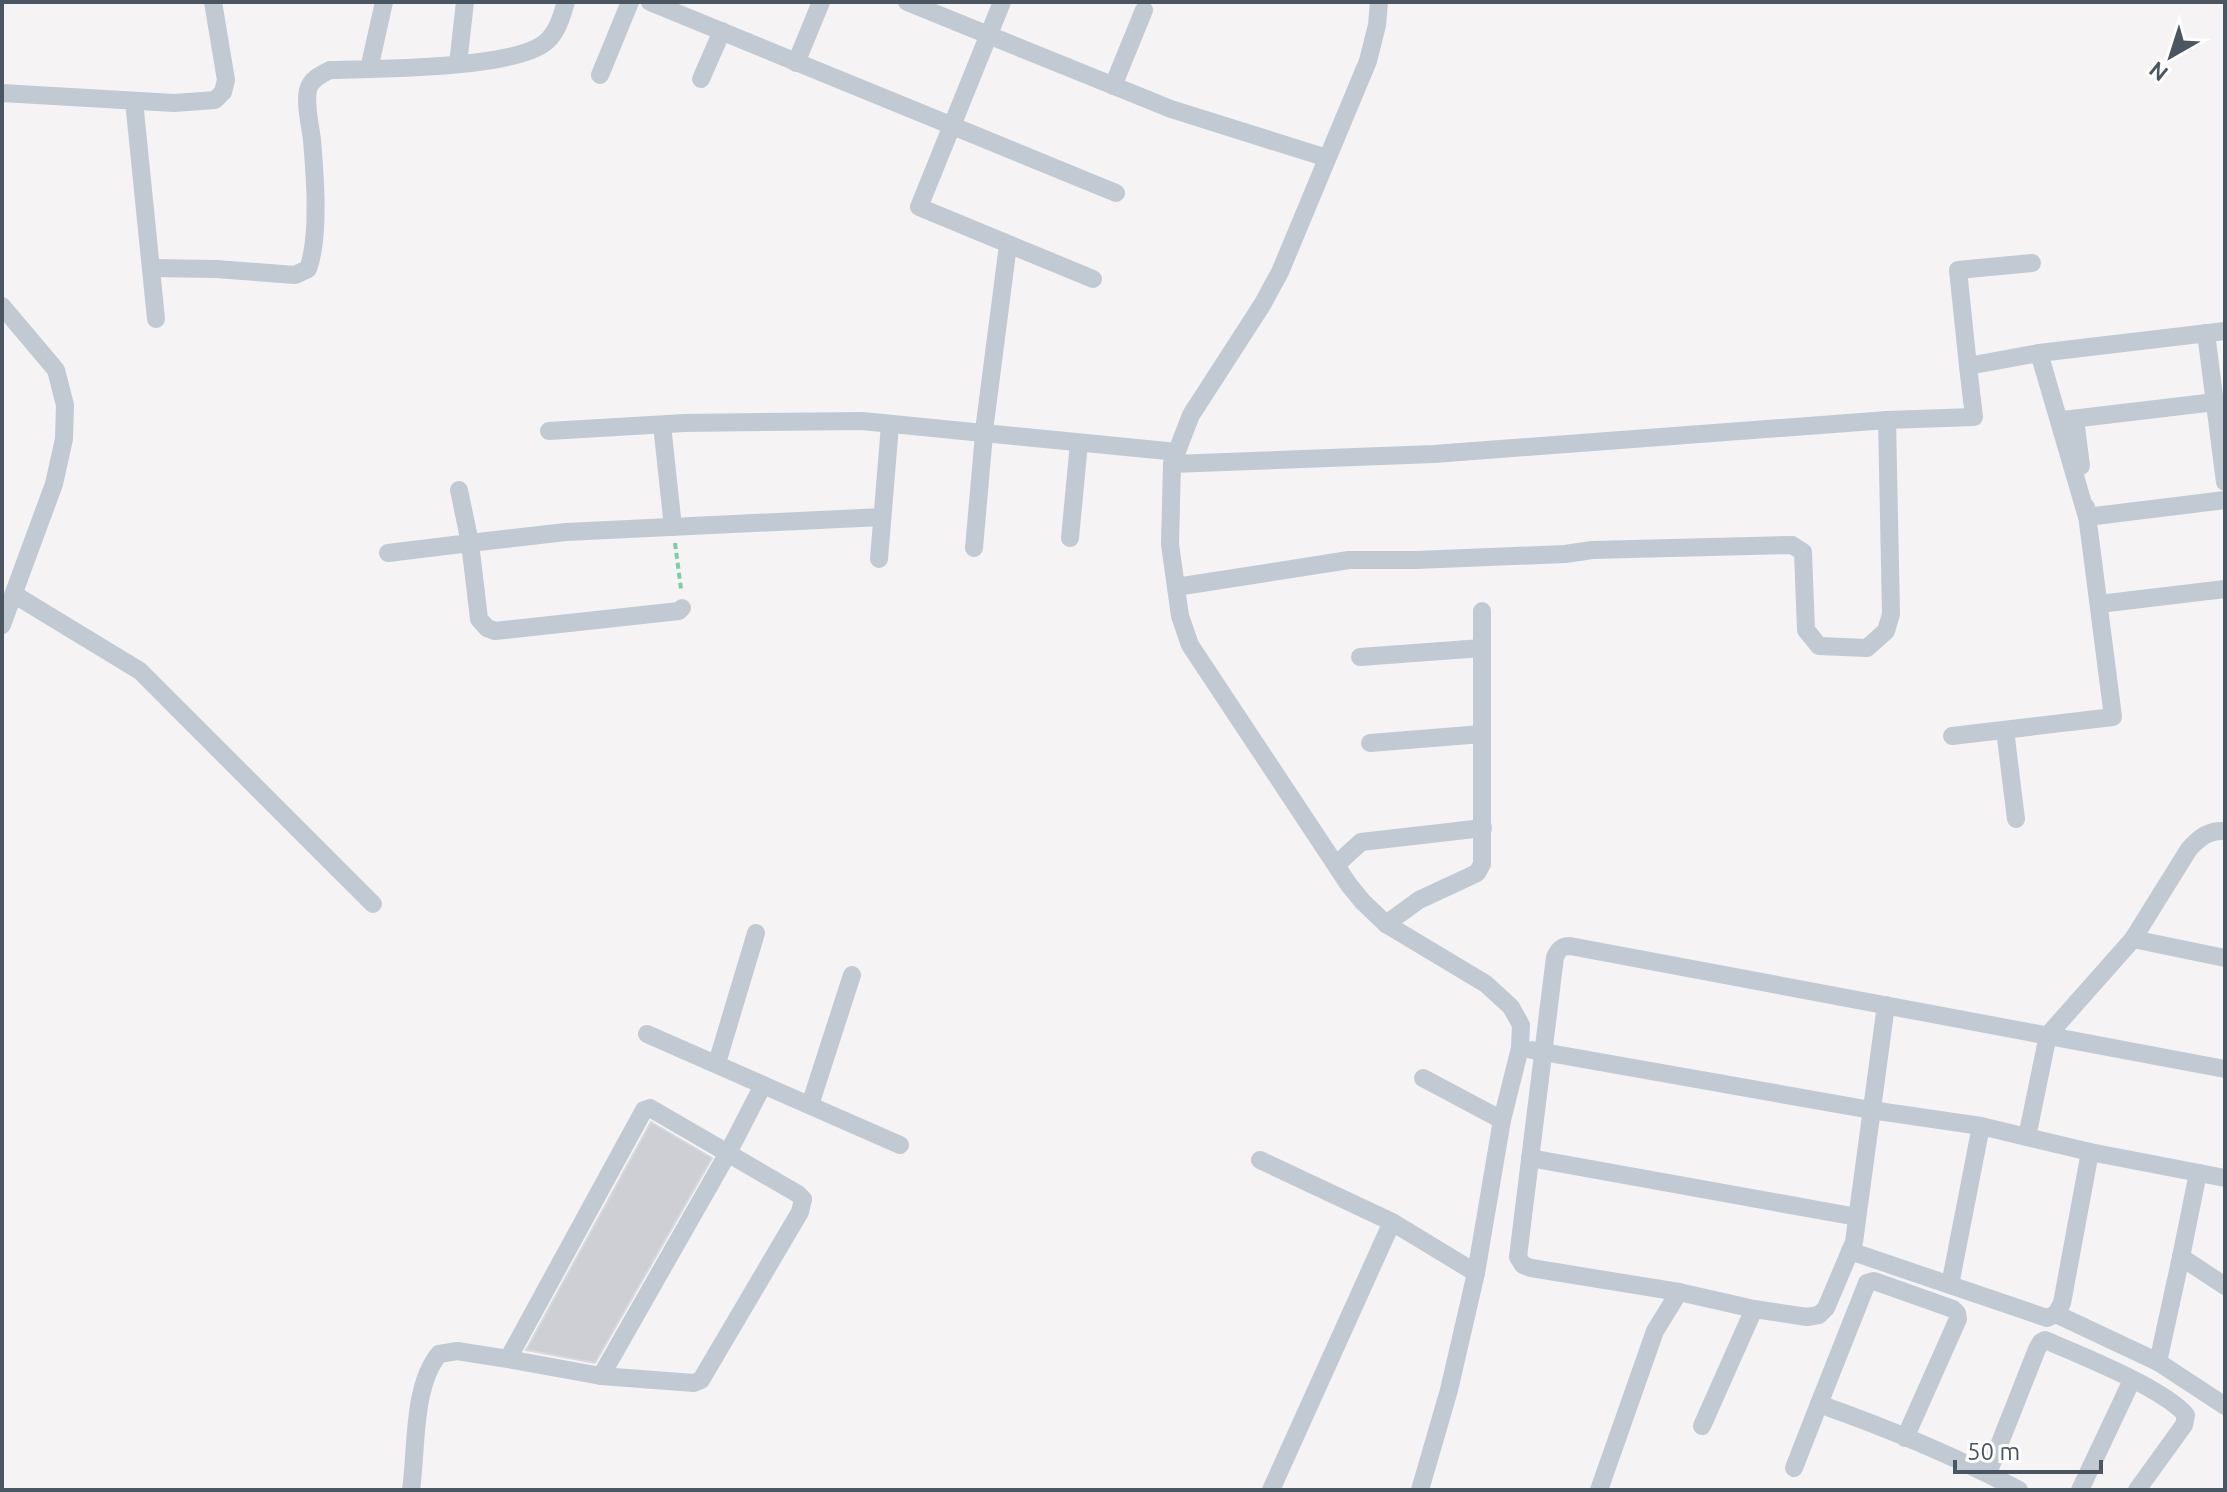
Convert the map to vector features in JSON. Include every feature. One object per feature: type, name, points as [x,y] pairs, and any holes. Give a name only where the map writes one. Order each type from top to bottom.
[{"type":"street","points":[[2,93],[174,103],[215,100],[223,92],[226,80],[213,2]]},
{"type":"street","points":[[369,69],[384,2]]},
{"type":"street","points":[[458,64],[465,2]]},
{"type":"street","points":[[152,268],[295,275],[308,269],[315,232],[307,100],[309,87],[316,77],[330,70],[458,64],[520,55],[547,42],[555,31],[566,2]]},
{"type":"street","points":[[600,75],[630,2]]},
{"type":"street","points":[[650,2],[1116,193]]},
{"type":"street","points":[[796,63],[821,2]]},
{"type":"street","points":[[1002,2],[919,207],[1093,279]]},
{"type":"street","points":[[1379,2],[1368,61],[1272,289],[1191,415],[1174,458],[1170,544],[1180,616],[1190,645],[1363,902],[1386,924],[1486,984],[1511,1007],[1521,1025],[1520,1048],[1502,1120],[1476,1273],[1449,1390],[1420,1490]]},
{"type":"street","points":[[913,3],[1171,109],[1327,158]]},
{"type":"street","points":[[1113,86],[1144,10]]},
{"type":"street","points":[[701,79],[722,31]]},
{"type":"street","points":[[134,101],[156,319]]},
{"type":"street","points":[[974,548],[984,434],[1008,245]]},
{"type":"street","points":[[549,431],[684,423],[862,421],[1079,443],[1174,458],[1434,454],[1887,420],[1974,417],[1958,270],[2032,263]]},
{"type":"street","points":[[2,306],[56,370],[65,405],[64,439],[54,484],[2,625]]},
{"type":"street","points":[[1968,366],[2039,353],[2216,332],[2215,402],[2225,482]]},
{"type":"street","points":[[1952,736],[2113,717],[2087,517],[2066,420],[2039,353]]},
{"type":"street","points":[[2066,420],[2215,402]]},
{"type":"street","points":[[1176,587],[1349,560],[1792,545],[1803,552],[1806,630],[1819,646],[1867,648],[1886,631],[1891,614],[1887,420]]},
{"type":"street","points":[[662,425],[673,527]]},
{"type":"street","points":[[879,559],[890,425]]},
{"type":"street","points":[[1070,538],[1079,443]]},
{"type":"street","points":[[459,490],[470,543],[479,619],[487,628],[495,631],[679,611],[682,608]]},
{"type":"street","points":[[2087,517],[2225,500]]},
{"type":"street","points":[[388,553],[566,532],[882,517]]},
{"type":"street","points":[[2099,604],[2225,589]]},
{"type":"street","points":[[15,595],[140,671],[373,904]]},
{"type":"street","points":[[1386,924],[1419,900],[1477,873],[1482,864],[1482,611]]},
{"type":"street","points":[[1360,657],[1482,648]]},
{"type":"street","points":[[2005,730],[2016,819]]},
{"type":"street","points":[[1370,743],[1482,734]]},
{"type":"street","points":[[1337,864],[1361,842],[1483,828]]},
{"type":"street","points":[[2027,1137],[2048,1035],[2133,939],[2189,849],[2201,836],[2225,831]]},
{"type":"street","points":[[717,1063],[756,933]]},
{"type":"street","points":[[2133,939],[2225,958]]},
{"type":"street","points":[[1886,1005],[1854,1242],[1826,1308],[1819,1315],[1807,1317],[1754,1309],[1679,1292],[1523,1265],[1518,1257],[1542,1052],[1555,957],[1563,946],[1570,946],[2048,1035],[2225,1069]]},
{"type":"street","points":[[810,1105],[852,975]]},
{"type":"street","points":[[647,1034],[900,1145]]},
{"type":"street","points":[[1520,1048],[1871,1110],[1981,1126],[2090,1152],[2225,1178]]},
{"type":"street","points":[[1423,1078],[1502,1120]]},
{"type":"street","points":[[601,1376],[728,1153],[763,1085]]},
{"type":"street","points":[[411,1490],[424,1383],[431,1364],[439,1354],[448,1352],[508,1359],[601,1376],[694,1383],[701,1380],[800,1212],[803,1199],[650,1108],[644,1110],[508,1359]]},
{"type":"street","points":[[1950,1285],[1981,1126]]},
{"type":"street","points":[[1850,1251],[2047,1318],[2056,1314],[2062,1303],[2090,1152]]},
{"type":"street","points":[[1530,1158],[1857,1217]]},
{"type":"street","points":[[1260,1160],[1392,1222],[1476,1273]]},
{"type":"street","points":[[2158,1362],[2198,1173]]},
{"type":"street","points":[[1271,1490],[1392,1222]]},
{"type":"street","points":[[2181,1257],[2225,1286]]},
{"type":"street","points":[[1794,1468],[1867,1283],[1874,1281],[1957,1313],[1958,1319],[1905,1438]]},
{"type":"street","points":[[1599,1490],[1655,1331],[1679,1292]]},
{"type":"street","points":[[1702,1426],[1754,1309]]},
{"type":"street","points":[[2056,1314],[2158,1362],[2225,1406]]},
{"type":"street","points":[[1988,1473],[2041,1342],[2049,1342],[2132,1380],[2183,1411],[2186,1420],[2137,1490]]},
{"type":"street","points":[[2080,1490],[2132,1380]]},
{"type":"street","points":[[1819,1404],[1868,1421],[1988,1473],[2019,1490]]},
{"type":"path","points":[[673,527],[682,608]]},
{"type":"building","points":[[651,1122],[712,1158],[595,1363],[526,1350]]}]
